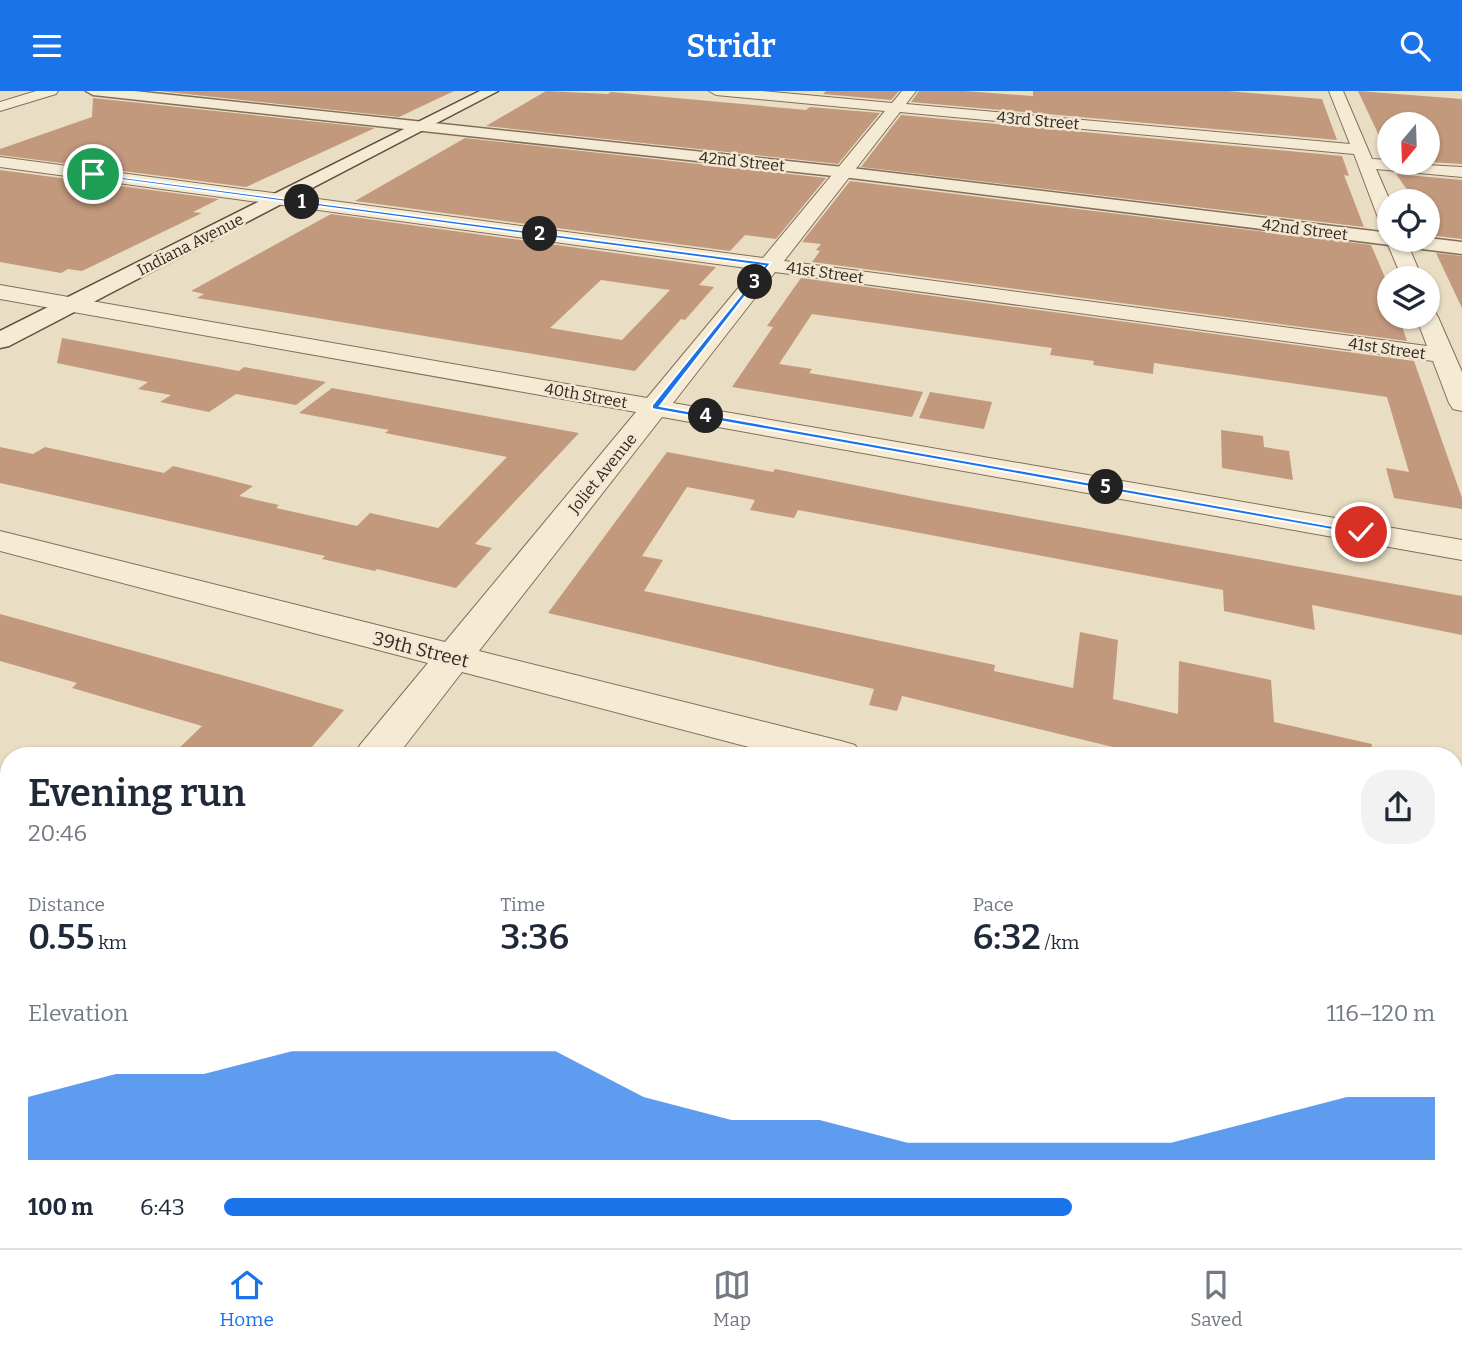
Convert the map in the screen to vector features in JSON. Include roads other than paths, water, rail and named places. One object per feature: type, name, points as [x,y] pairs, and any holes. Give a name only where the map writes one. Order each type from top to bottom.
[{"type":"street","points":[[0,107],[51,91]]},
{"type":"street","name":"42nd Street","points":[[93,91],[844,172],[1377,237]]},
{"type":"street","name":"Indiana Avenue","points":[[0,341],[491,91]]},
{"type":"street","name":"43rd Street","points":[[716,91],[902,99],[1362,156],[1462,172]]},
{"type":"street","points":[[1336,91],[1377,192]]},
{"type":"street","name":"Joliet Avenue","points":[[381,747],[902,99]]},
{"type":"street","name":"41st Street","points":[[0,162],[769,265],[1452,370]]},
{"type":"street","points":[[1440,245],[1462,248]]},
{"type":"street","name":"40th Street","points":[[0,292],[1462,549]]},
{"type":"street","points":[[1433,329],[1452,370],[1462,403]]},
{"type":"street","name":"39th Street","points":[[0,541],[806,747]]}]
